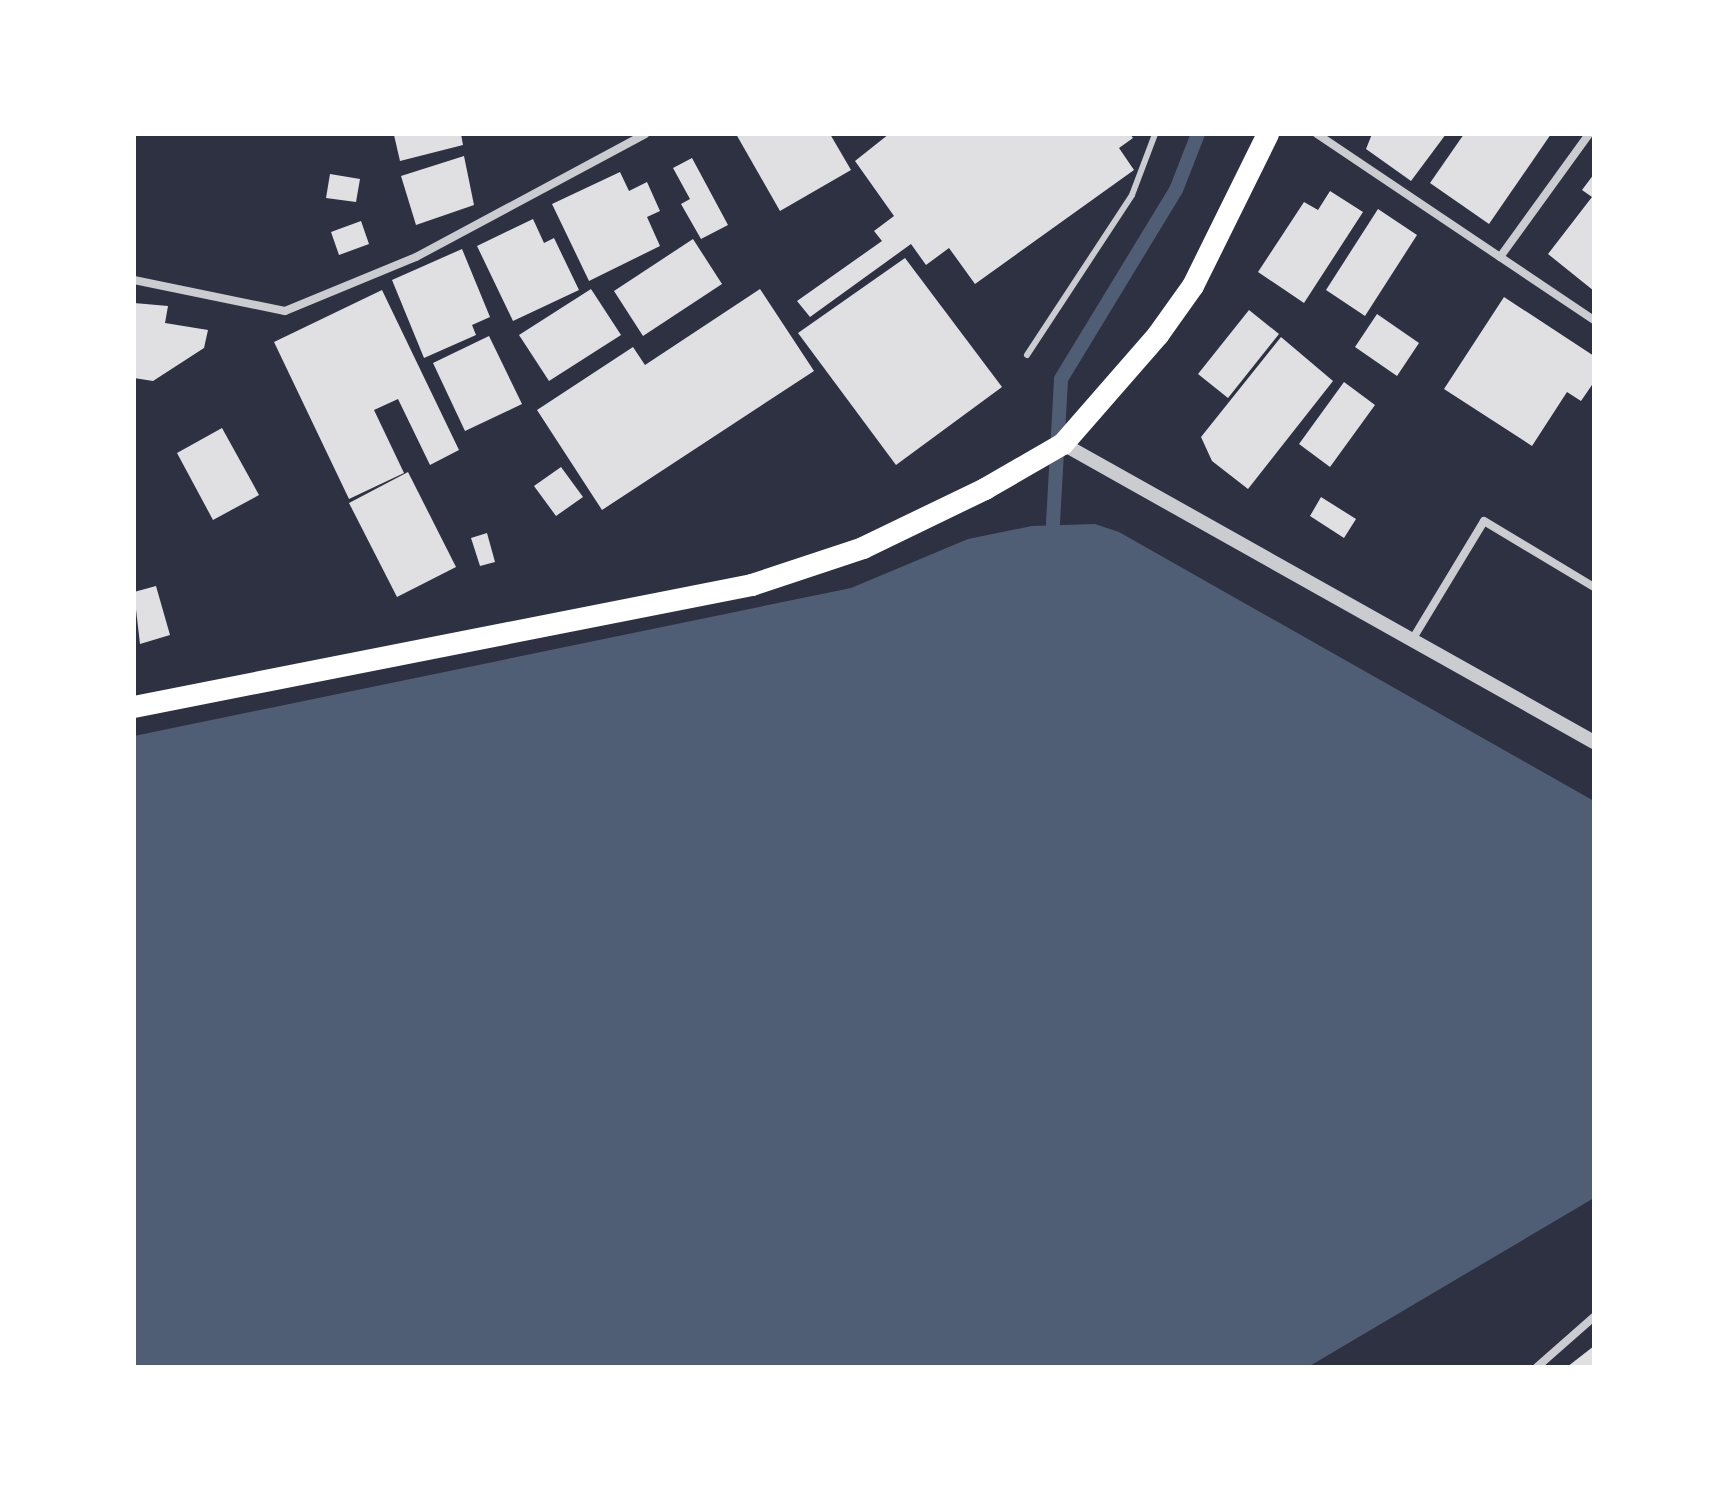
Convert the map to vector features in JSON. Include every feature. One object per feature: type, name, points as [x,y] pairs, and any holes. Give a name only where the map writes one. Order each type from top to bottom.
[{"type":"highway","points":[[134,707],[752,585],[863,548],[985,489],[1063,444],[1158,335],[1193,286],[1268,134]]},
{"type":"street","points":[[134,280],[285,311],[416,257],[645,134]]},
{"type":"street","points":[[1317,134],[1594,320]]},
{"type":"street","points":[[1500,257],[1589,134]]},
{"type":"street","points":[[1063,444],[1594,742]]},
{"type":"street","points":[[1412,640],[1484,521],[1594,587]]},
{"type":"street","points":[[1537,1367],[1594,1317]]},
{"type":"lane","points":[[1027,355],[1132,195],[1155,134]]},
{"type":"water","points":[[1095,524],[1119,532],[1594,801],[1594,1198],[1308,1367],[134,1367],[134,736],[851,588],[968,539],[1032,526]]},
{"type":"building","points":[[461,134],[463,145],[400,161],[394,135]]},
{"type":"building","points":[[736,134],[830,134],[851,170],[780,211]]},
{"type":"building","points":[[889,134],[1130,134],[1133,138],[1119,148],[1134,170],[975,284],[949,248],[926,265],[911,244],[810,317],[797,301],[882,241],[874,231],[894,216],[855,161]]},
{"type":"building","points":[[1372,134],[1446,134],[1411,181],[1366,149]]},
{"type":"building","points":[[1464,134],[1551,134],[1489,224],[1430,183]]},
{"type":"building","points":[[464,156],[474,205],[416,225],[401,176]]},
{"type":"building","points":[[692,158],[728,225],[701,239],[681,204],[690,199],[673,168]]},
{"type":"building","points":[[620,172],[629,191],[647,182],[660,211],[647,217],[660,246],[589,281],[552,204]]},
{"type":"building","points":[[330,174],[360,179],[356,202],[326,198]]},
{"type":"building","points":[[1594,174],[1594,291],[1548,254],[1592,197],[1582,190]]},
{"type":"building","points":[[1330,191],[1363,212],[1304,303],[1258,272],[1304,202],[1318,210]]},
{"type":"building","points":[[1378,209],[1417,235],[1365,316],[1326,290]]},
{"type":"building","points":[[533,219],[544,243],[554,238],[579,290],[513,321],[477,246]]},
{"type":"building","points":[[361,221],[369,244],[339,255],[331,232]]},
{"type":"building","points":[[693,239],[722,284],[643,336],[614,291]]},
{"type":"building","points":[[462,249],[490,317],[472,325],[476,335],[424,358],[392,280]]},
{"type":"building","points":[[905,258],[1002,387],[896,465],[798,333]]},
{"type":"building","points":[[591,289],[621,335],[549,381],[519,335]]},
{"type":"building","points":[[760,289],[814,371],[602,510],[537,410],[633,347],[645,365]]},
{"type":"building","points":[[382,290],[459,450],[430,465],[398,399],[374,410],[404,473],[349,499],[274,342]]},
{"type":"building","points":[[1504,297],[1594,356],[1594,382],[1581,401],[1567,392],[1532,446],[1444,389]]},
{"type":"building","points":[[134,303],[168,306],[165,323],[208,330],[204,348],[153,381],[134,378]]},
{"type":"building","points":[[1249,310],[1279,334],[1228,398],[1198,374]]},
{"type":"building","points":[[1377,314],[1419,343],[1397,376],[1355,347]]},
{"type":"building","points":[[489,336],[522,404],[465,431],[433,363]]},
{"type":"building","points":[[1281,337],[1333,381],[1248,489],[1212,461],[1201,437]]},
{"type":"building","points":[[1344,382],[1375,405],[1330,467],[1299,444]]},
{"type":"building","points":[[222,428],[259,495],[213,520],[177,453]]},
{"type":"building","points":[[561,467],[583,497],[556,516],[534,486]]},
{"type":"building","points":[[408,472],[456,567],[397,597],[349,503]]},
{"type":"building","points":[[1321,497],[1356,519],[1344,538],[1310,516]]},
{"type":"building","points":[[487,533],[495,562],[480,566],[471,538]]},
{"type":"building","points":[[156,586],[170,635],[140,644],[134,592]]},
{"type":"building","points":[[1594,1346],[1594,1367],[1567,1367]]},
{"type":"waterway","points":[[1052,541],[1061,379],[1176,190],[1198,134]]}]
